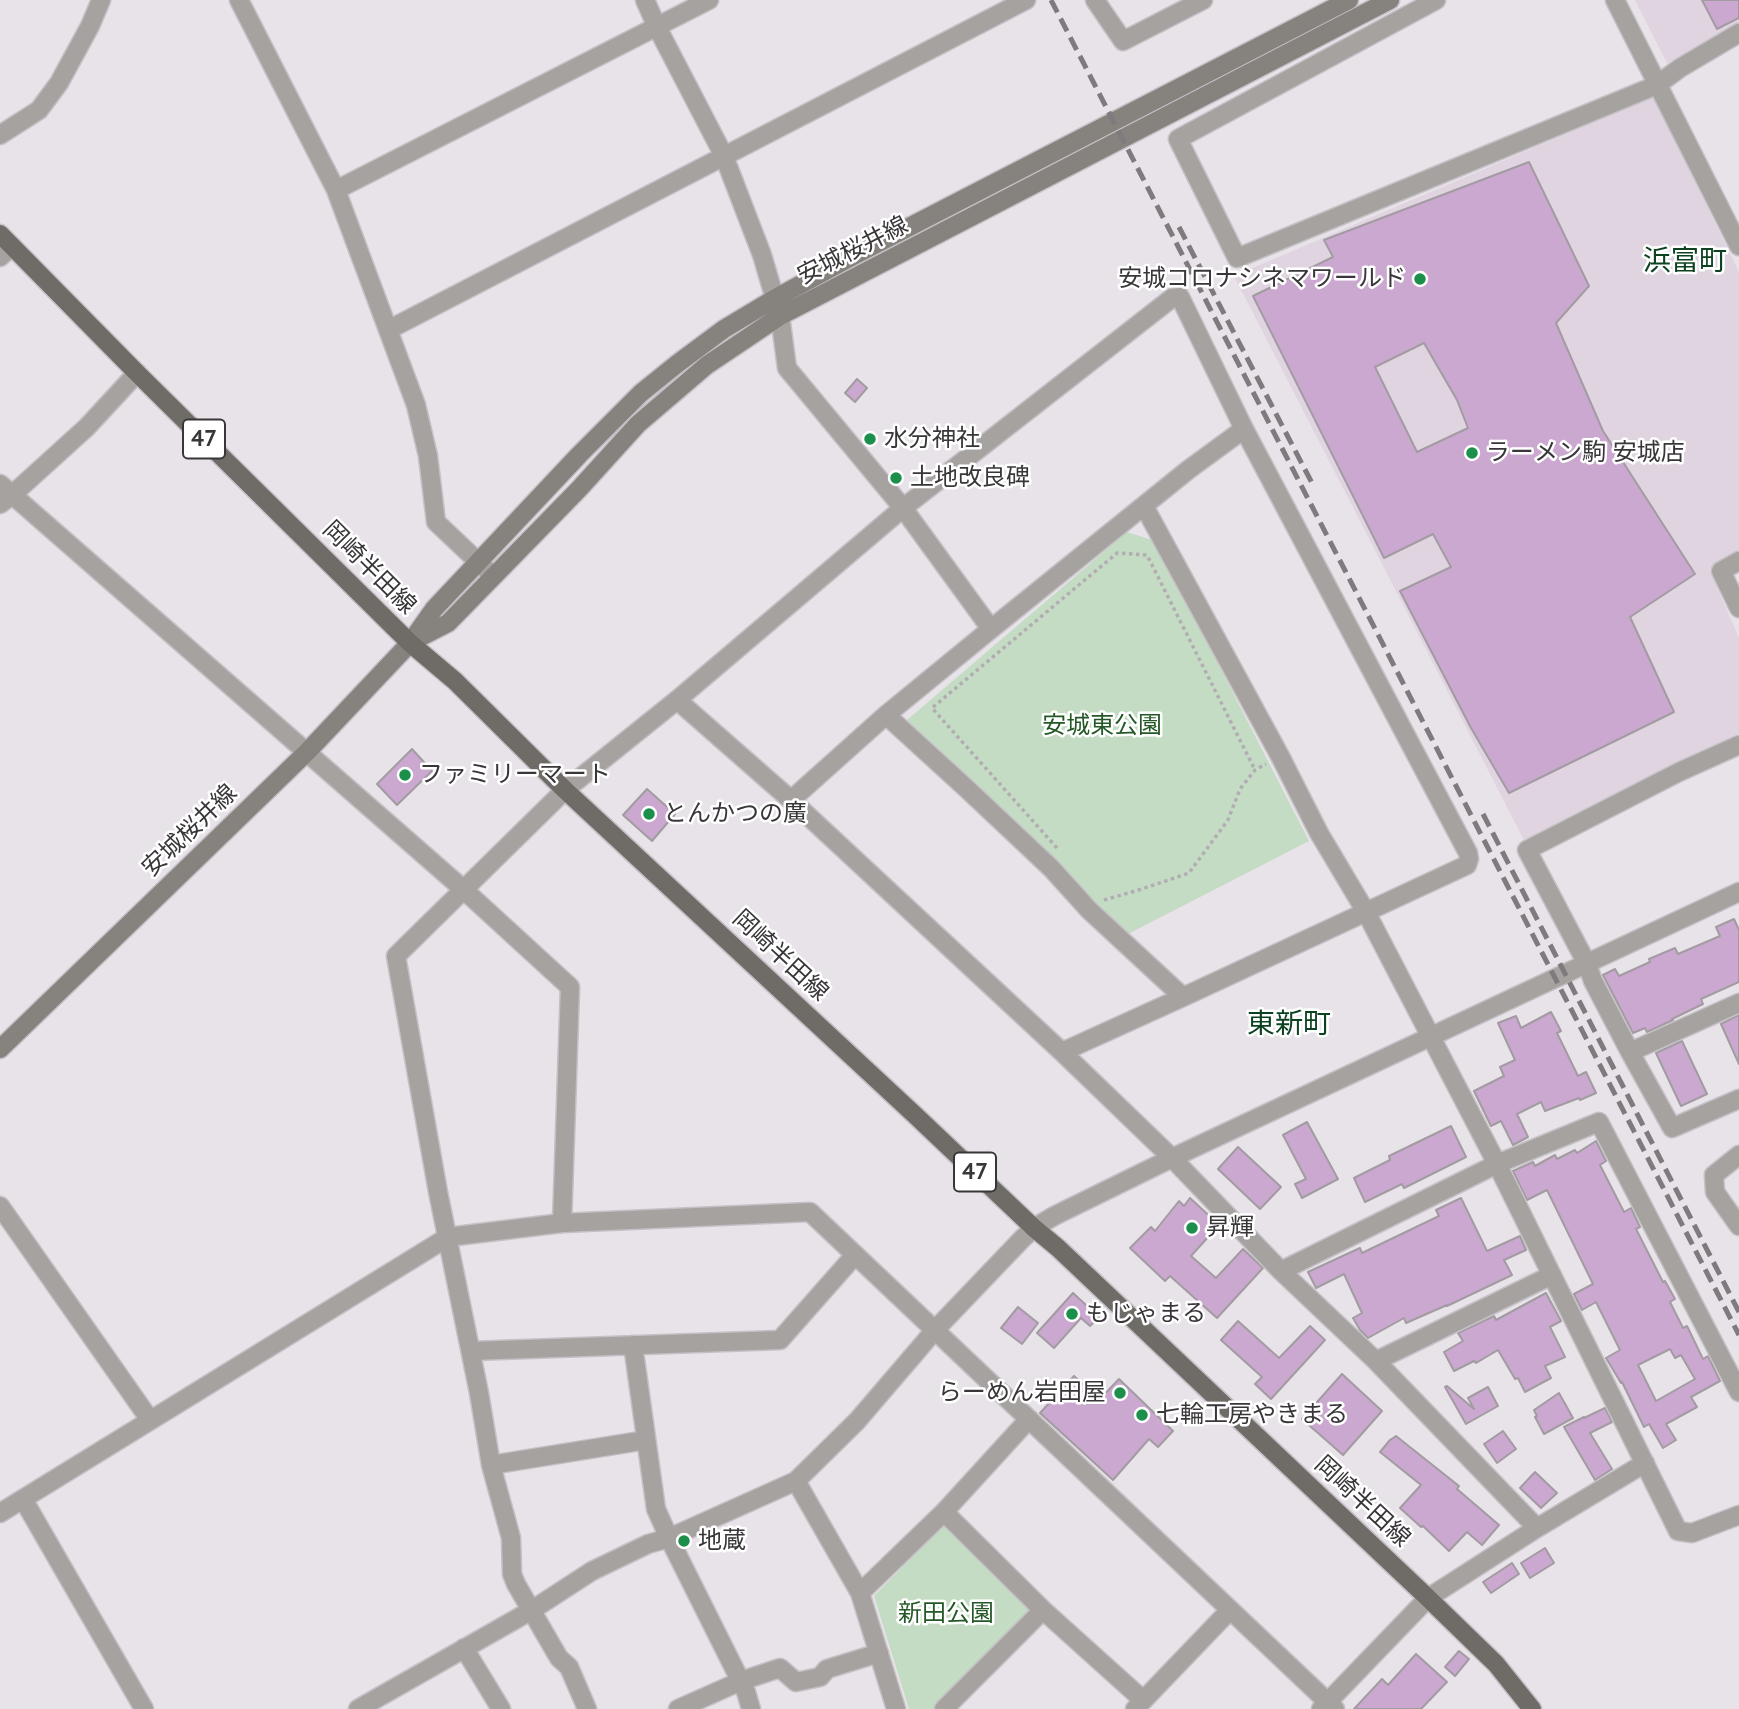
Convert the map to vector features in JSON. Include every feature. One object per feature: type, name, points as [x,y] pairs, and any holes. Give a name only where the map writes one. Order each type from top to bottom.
[{"type":"main road","name":"安城桜井線","points":[[410,643],[448,623],[579,489],[638,424],[777,308],[865,249],[1349,0]]},
{"type":"main road","name":"安城桜井線","points":[[0,1049],[307,751],[410,643],[434,609],[579,455],[640,393],[677,364],[724,329],[777,308],[1390,0]]},
{"type":"main road","name":"岡崎半田線","points":[[4,246],[137,373],[410,643],[455,681],[565,790],[1058,1248],[1428,1598],[1496,1664],[1532,1709]]},
{"type":"street","points":[[0,135],[39,110],[59,83],[101,0]]},
{"type":"street","points":[[239,0],[336,190],[416,405],[428,456],[436,522],[494,576]]},
{"type":"street","points":[[645,0],[724,156],[762,255],[777,308],[787,368],[904,508],[991,629]]},
{"type":"street","points":[[336,190],[709,0]]},
{"type":"street","points":[[388,330],[1026,0]]},
{"type":"street","points":[[1095,0],[1123,41],[1203,0]]},
{"type":"street","points":[[1436,0],[1178,139],[1237,258],[1657,85],[1739,33]]},
{"type":"street","points":[[1615,0],[1739,246]]},
{"type":"street","points":[[587,1709],[569,1667],[559,1658],[512,1574],[510,1538],[491,1465],[396,956],[565,790],[677,700],[904,508],[1172,298],[1180,297],[1244,429],[1468,853],[1467,864],[1062,1052]]},
{"type":"street","points":[[137,373],[87,428],[4,494],[307,751],[570,987],[562,1223]]},
{"type":"street","points":[[792,800],[887,715],[991,629],[1188,470],[1244,429]]},
{"type":"street","points":[[1144,506],[1319,833],[1366,912],[1497,1164],[1678,1531],[1692,1533],[1739,1515]]},
{"type":"street","points":[[1739,561],[1721,571],[1739,608]]},
{"type":"street","points":[[677,700],[792,800],[1062,1052],[1376,1361],[1537,1528]]},
{"type":"street","points":[[887,715],[1183,997]]},
{"type":"street","points":[[1739,745],[1679,772],[1527,850],[1587,964],[1592,981],[1629,1052],[1672,1128],[1739,1099]]},
{"type":"street","points":[[358,1709],[532,1610],[592,1571],[796,1481],[857,1421],[935,1330],[1023,1238],[1054,1216],[1739,892]]},
{"type":"street","points":[[1629,1052],[1739,1003]]},
{"type":"street","points":[[1281,1270],[1497,1164],[1599,1122],[1739,1392]]},
{"type":"street","points":[[1739,1155],[1714,1175],[1715,1192],[1739,1226]]},
{"type":"street","points":[[0,1206],[150,1420]]},
{"type":"street","points":[[0,1513],[449,1237],[562,1223],[810,1212],[1230,1610],[1328,1707],[1428,1598],[1645,1463]]},
{"type":"street","points":[[471,1351],[780,1340],[855,1255]]},
{"type":"street","points":[[1376,1361],[1552,1275]]},
{"type":"street","points":[[633,1345],[656,1509],[741,1681],[751,1709]]},
{"type":"street","points":[[860,1593],[944,1512],[1029,1419]]},
{"type":"street","points":[[491,1465],[646,1440]]},
{"type":"street","points":[[796,1481],[860,1593],[896,1709]]},
{"type":"street","points":[[23,1499],[144,1709]]},
{"type":"street","points":[[944,1512],[1139,1705],[1230,1610]]},
{"type":"street","points":[[944,1709],[1043,1610]]},
{"type":"street","points":[[464,1648],[501,1709]]},
{"type":"street","points":[[678,1709],[741,1681],[780,1668],[796,1682],[820,1677],[827,1669],[879,1653]]},
{"type":"path","points":[[1059,849],[932,708],[1117,553],[1147,555],[1255,770]]},
{"type":"path","points":[[1089,910],[1104,900],[1189,873],[1228,820],[1240,789],[1255,770],[1280,756]]},
{"type":"shaded area","points":[[1635,0],[1739,0],[1739,24],[1667,63]]},
{"type":"shaded area","points":[[1653,97],[1739,272],[1739,552],[1709,569],[1739,638],[1739,733],[1525,842],[1234,276]]},
{"type":"green space","name":"安城東公園","points":[[1127,532],[1155,541],[1309,841],[1128,934],[907,720]]},
{"type":"green space","name":"新田公園","points":[[944,1524],[1036,1611],[940,1709],[909,1709],[874,1596]]},
{"type":"building","points":[[1702,0],[1739,0],[1739,18],[1717,29]]},
{"type":"building","points":[[1529,162],[1589,286],[1556,323],[1603,431],[1695,574],[1630,617],[1674,712],[1509,793],[1471,728],[1400,591],[1451,567],[1433,534],[1384,558],[1253,296],[1333,257],[1324,240]],"holes":[[[1424,343],[1457,400],[1468,428],[1417,452],[1375,367]]]},
{"type":"building","points":[[857,379],[867,388],[855,402],[845,393]]},
{"type":"building","points":[[412,749],[432,771],[397,805],[377,784]]},
{"type":"building","points":[[647,789],[675,814],[652,841],[623,815]]},
{"type":"building","points":[[1734,919],[1739,930],[1739,982],[1701,999],[1703,1004],[1673,1020],[1647,1032],[1645,1028],[1633,1033],[1603,975],[1615,969],[1619,976],[1675,948],[1678,954],[1720,936],[1716,927]]},
{"type":"building","points":[[1551,1012],[1561,1031],[1557,1033],[1578,1076],[1586,1072],[1596,1093],[1545,1111],[1541,1102],[1517,1114],[1528,1137],[1513,1145],[1501,1121],[1491,1126],[1474,1091],[1504,1076],[1500,1067],[1515,1060],[1498,1023],[1516,1016],[1521,1028]]},
{"type":"building","points":[[1739,1015],[1739,1064],[1721,1024]]},
{"type":"building","points":[[1682,1041],[1707,1094],[1681,1106],[1656,1053]]},
{"type":"building","points":[[1307,1122],[1338,1179],[1302,1198],[1295,1184],[1306,1179],[1283,1135]]},
{"type":"building","points":[[1451,1126],[1466,1157],[1404,1188],[1402,1184],[1365,1202],[1354,1178],[1390,1160],[1389,1156]]},
{"type":"building","points":[[1596,1141],[1606,1161],[1600,1165],[1624,1212],[1631,1208],[1640,1227],[1636,1229],[1663,1282],[1665,1281],[1675,1299],[1670,1302],[1683,1328],[1687,1326],[1703,1359],[1708,1356],[1720,1381],[1691,1397],[1697,1407],[1666,1424],[1676,1440],[1663,1448],[1649,1424],[1644,1427],[1622,1382],[1606,1358],[1620,1350],[1596,1302],[1582,1310],[1574,1294],[1593,1284],[1547,1190],[1527,1200],[1513,1171],[1533,1162],[1535,1166],[1555,1155],[1557,1159],[1575,1150],[1577,1153]],"holes":[[[1670,1349],[1675,1358],[1681,1355],[1695,1379],[1656,1401],[1638,1365]]]},
{"type":"building","points":[[1238,1147],[1281,1187],[1260,1209],[1218,1169]]},
{"type":"building","points":[[1190,1198],[1219,1225],[1191,1256],[1216,1278],[1243,1249],[1263,1268],[1217,1318],[1170,1276],[1165,1281],[1130,1248],[1151,1227],[1155,1231],[1179,1201],[1184,1206]]},
{"type":"building","points":[[1461,1198],[1487,1251],[1520,1236],[1526,1250],[1504,1260],[1512,1275],[1406,1323],[1404,1318],[1368,1338],[1353,1318],[1362,1313],[1344,1274],[1316,1288],[1308,1272],[1360,1248],[1362,1253],[1439,1216],[1436,1210]]},
{"type":"building","points":[[1073,1293],[1099,1317],[1090,1326],[1081,1318],[1054,1348],[1037,1333]]},
{"type":"building","points":[[1546,1293],[1561,1321],[1550,1327],[1565,1357],[1545,1366],[1551,1378],[1525,1392],[1498,1350],[1476,1363],[1474,1361],[1454,1371],[1444,1352],[1463,1341],[1458,1333],[1494,1316],[1496,1320]]},
{"type":"building","points":[[1018,1307],[1038,1323],[1022,1344],[1001,1328]]},
{"type":"building","points":[[1238,1321],[1279,1358],[1310,1326],[1325,1340],[1271,1399],[1255,1384],[1262,1377],[1221,1340]]},
{"type":"building","points":[[1342,1374],[1382,1411],[1343,1455],[1302,1419]]},
{"type":"building","points":[[1074,1376],[1100,1399],[1119,1379],[1173,1431],[1158,1447],[1149,1439],[1113,1480],[1040,1413]]},
{"type":"building","points":[[1445,1387],[1474,1409],[1468,1398],[1488,1387],[1498,1406],[1466,1424]]},
{"type":"building","points":[[1559,1393],[1573,1418],[1544,1434],[1534,1410]]},
{"type":"building","points":[[1605,1408],[1612,1422],[1590,1433],[1612,1469],[1595,1480],[1564,1427]]},
{"type":"building","points":[[1503,1431],[1516,1449],[1497,1463],[1484,1444]]},
{"type":"building","points":[[1396,1436],[1459,1486],[1457,1489],[1499,1525],[1482,1545],[1467,1532],[1449,1551],[1400,1508],[1421,1485],[1380,1452]]},
{"type":"building","points":[[1535,1472],[1557,1493],[1541,1508],[1520,1488]]},
{"type":"building","points":[[1545,1548],[1554,1563],[1530,1578],[1521,1563]]},
{"type":"building","points":[[1512,1563],[1519,1574],[1491,1593],[1483,1582]]},
{"type":"building","points":[[1459,1651],[1469,1659],[1455,1676],[1445,1667]]},
{"type":"building","points":[[1416,1654],[1447,1682],[1421,1709],[1354,1709],[1382,1679],[1388,1685]]},
{"type":"railway","points":[[1051,0],[1739,1335]]},
{"type":"railway","points":[[1179,227],[1313,485]]},
{"type":"railway","points":[[1483,814],[1739,1312]]},
{"type":"place","name":"安城コロナシネマワールド","points":[[1420,279]]},
{"type":"place","name":"水分神社","points":[[870,439]]},
{"type":"place","name":"ラーメン駒 安城店","points":[[1472,453]]},
{"type":"place","name":"土地改良碑","points":[[896,478]]},
{"type":"place","name":"ファミリーマート","points":[[405,775]]},
{"type":"place","name":"とんかつの廣","points":[[649,814]]},
{"type":"place","name":"昇輝","points":[[1192,1228]]},
{"type":"place","name":"もじゃまる","points":[[1072,1314]]},
{"type":"place","name":"らーめん岩田屋","points":[[1120,1393]]},
{"type":"place","name":"七輪工房やきまる","points":[[1142,1415]]},
{"type":"place","name":"地蔵","points":[[684,1541]]},
{"type":"district","name":"浜富町","points":[[1685,262]]},
{"type":"district","name":"東新町","points":[[1289,1025]]}]
